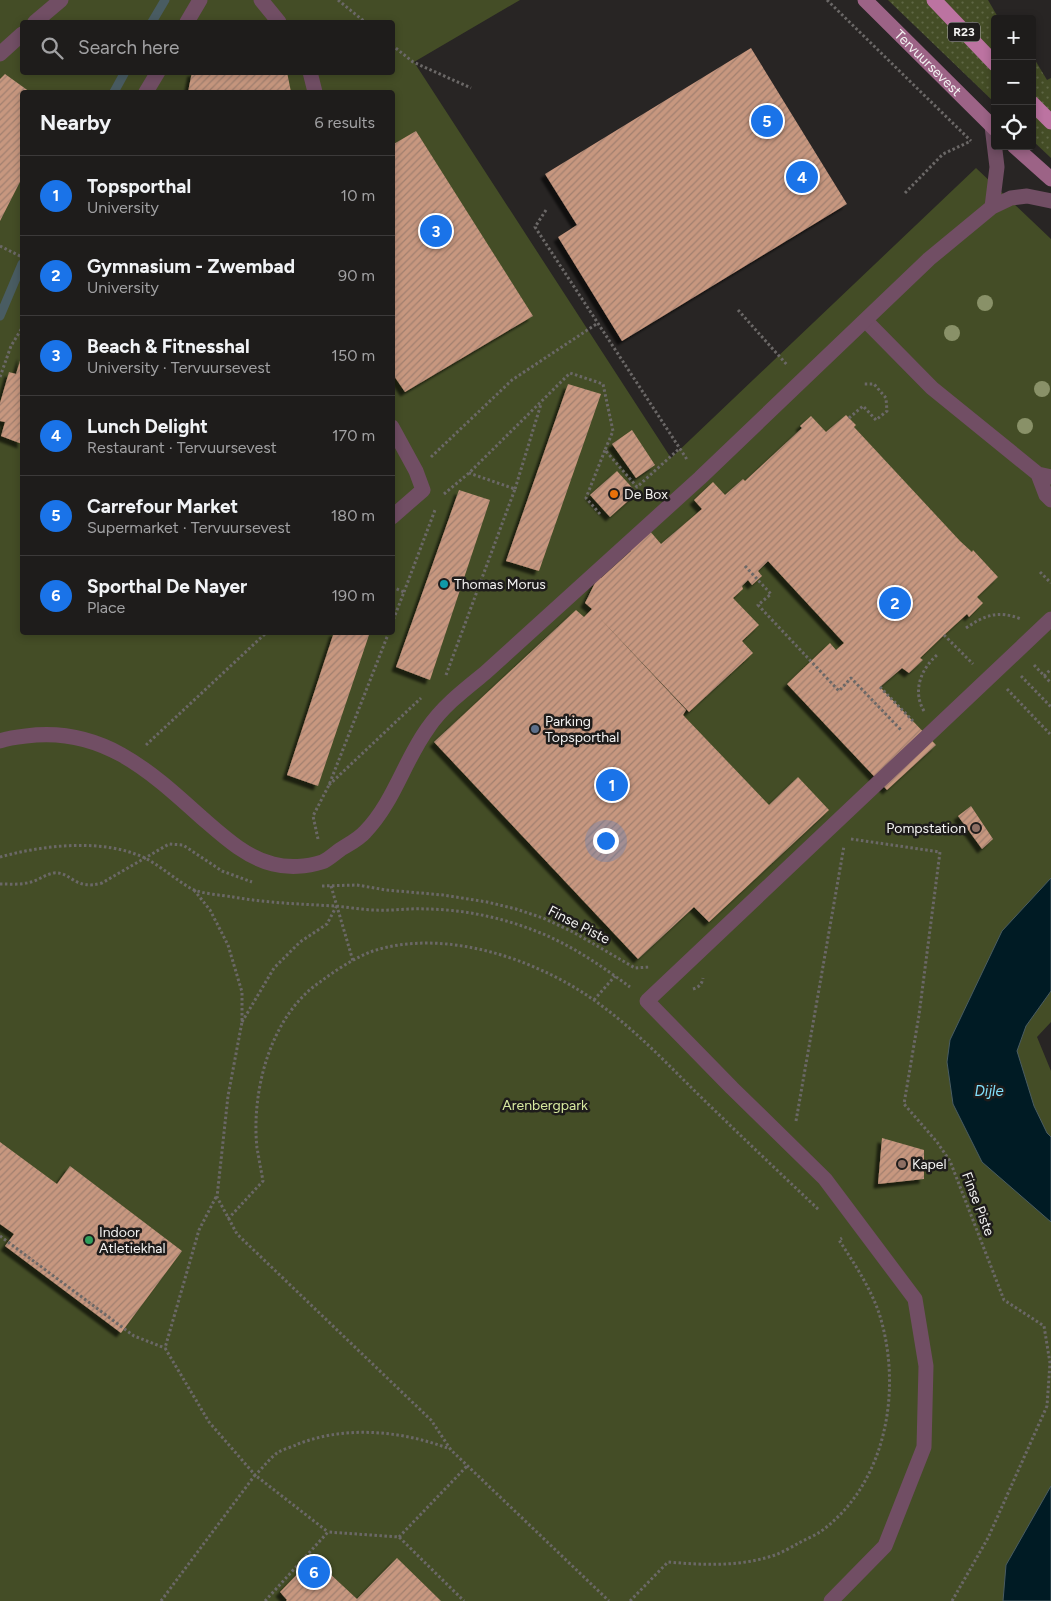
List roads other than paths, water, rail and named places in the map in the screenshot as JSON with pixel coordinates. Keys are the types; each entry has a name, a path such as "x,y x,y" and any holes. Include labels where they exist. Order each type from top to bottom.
{"main road":[{"name":"Tervuursevest","path":"865,0 991,125"},
{"name":"R23","path":"934,0 991,60"},
{"path":"1034,105 1051,122"},
{"path":"1018,150 1051,179"}],"street":[{"path":"37,20 61,0"},
{"path":"188,20 200,0"},
{"path":"261,0 277,20"},
{"path":"0,54 20,36"},
{"path":"147,90 156,75"},
{"path":"311,75 314,90"},
{"name":"Tervuursevest","path":"992,207 997,167 995,150"},
{"path":"0,741 42,734 69,735 102,744 130,759 174,792 228,840 252,856 274,864 300,867 323,862 364,833 379,815 428,728 447,704 485,673 700,478 929,259 992,207 1011,198 1027,196 1051,201"},
{"path":"866,321 932,388 1044,475 1046,495 1051,500"},
{"path":"395,432 416,471 422,490 395,514"},
{"path":"831,1601 885,1546 924,1447 926,1366 915,1299 825,1179 647,1001 1051,619"}],"water":[{"name":"Dijle","path":"1051,878 1051,991 1026,1026 1017,1051 1034,1106 1047,1133 1051,1137 1051,1222 982,1162 953,1104 947,1062 950,1040 1002,931"},
{"path":"1051,1486 1051,1601 1003,1601 1006,1565"}],"waterway":[{"path":"153,20 165,0"},
{"path":"115,90 123,75"},
{"path":"0,316 20,269"}],"place":[{"name":"Carrefour Market","path":"767,121"},
{"name":"Lunch Delight","path":"802,177"},
{"name":"Beach & Fitnesshal","path":"436,231"},
{"name":"De Box","path":"614,494"},
{"name":"Thomas Morus","path":"444,584"},
{"name":"Gymnasium - Zwembad","path":"895,603"},
{"name":"Parking Topsporthal","path":"535,729"},
{"name":"Topsporthal","path":"612,785"},
{"name":"Pompstation","path":"976,828"},
{"name":"Kapel","path":"902,1164"},
{"name":"Indoor Atletiekhal","path":"89,1240"},
{"name":"Sporthal De Nayer","path":"314,1572"}],"park label":[{"name":"Arenbergpark","path":"545,1105"}]}
